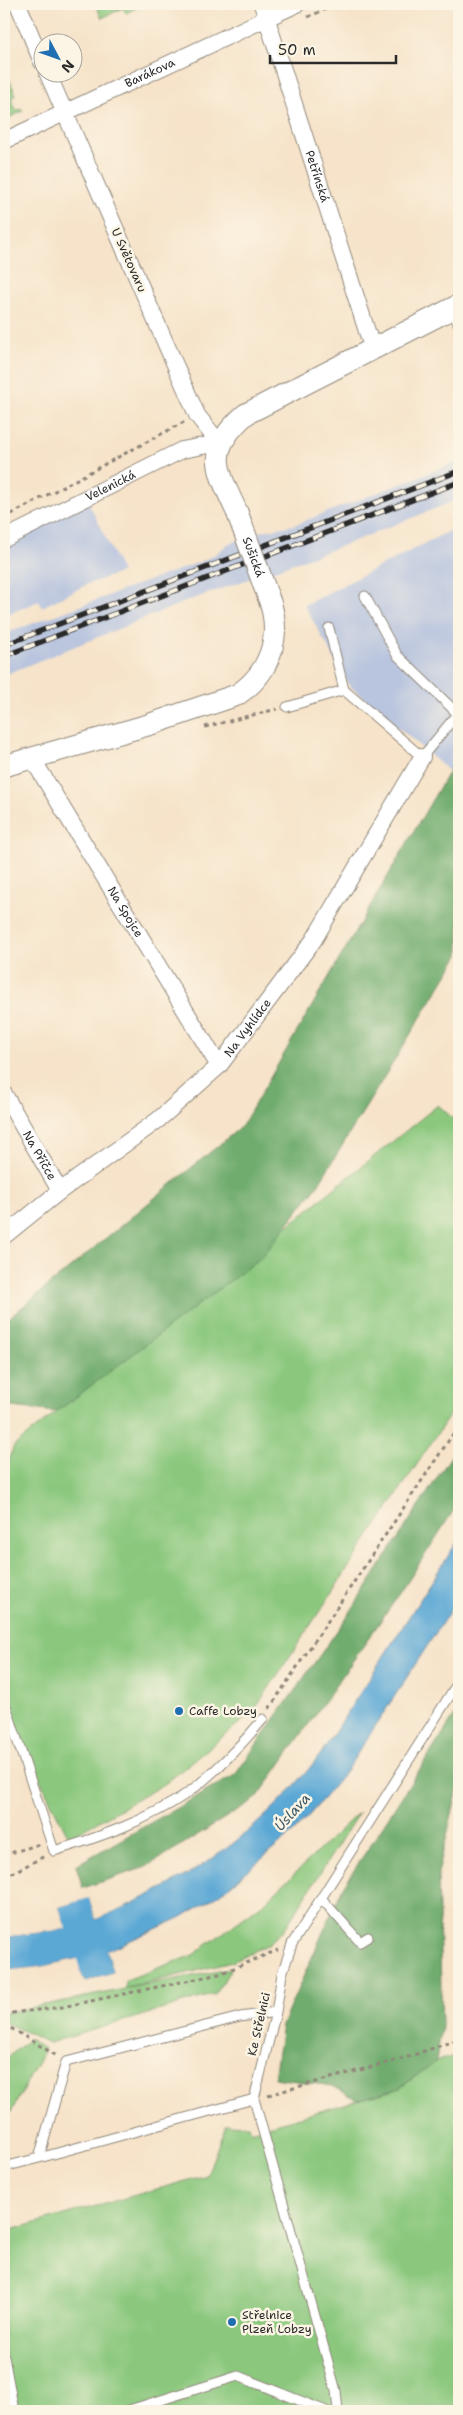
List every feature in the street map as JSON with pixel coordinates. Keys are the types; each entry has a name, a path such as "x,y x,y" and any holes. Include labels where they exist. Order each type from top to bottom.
{"street":[{"path":"18,4 32,38"},
{"name":"Barákova","path":"4,141 65,113 264,11 297,4"},
{"name":"Petřínská","path":"264,11 373,350"},
{"name":"U Světovaru","path":"51,82 197,415 220,444"},
{"path":"220,444 226,433 246,414 373,350 457,313"},
{"name":"Sušická","path":"4,766 148,725 237,695 259,674 272,649 276,626 270,602 218,464 220,444"},
{"name":"Velenická","path":"4,540 182,450 220,444"},
{"name":"Na Vyhlídce","path":"4,1236 60,1191 158,1120 219,1066 313,941 422,757"},
{"name":"Na Spojce","path":"32,758 219,1066"},
{"name":"Na Příčce","path":"4,1094 60,1191"}],"lane":[{"path":"329,628 344,690 422,757 459,713 397,655 365,596"},
{"path":"287,707 344,690"},
{"name":"Ke Střelnici","path":"254,2099 276,2012 282,1974 292,1944 459,1681"},
{"path":"4,1700 54,1851 99,1837 139,1821 188,1793 245,1741 262,1719"},
{"path":"321,1898 360,1942 368,1937"},
{"path":"39,2158 66,2062 240,2017 276,2012"},
{"path":"4,2167 254,2099 336,2391 338,2411"},
{"path":"4,2357 14,2411"},
{"path":"126,2411 238,2376 326,2411"}],"path":[{"path":"4,518 197,415"},
{"path":"262,1719 459,1425"},
{"path":"4,1855 51,1841"},
{"path":"4,1878 54,1851"},
{"path":"4,2014 62,2007 219,1974 292,1944"},
{"path":"4,2024 66,2062"},
{"path":"254,2099 298,2085 405,2058 459,2039"}],"shaded area":[{"path":"459,461 459,499 339,547 190,600 4,675 4,634 200,562 216,554 228,544 263,531 294,525"},
{"path":"86,497 122,572 88,584 42,607 39,601 4,616 4,539"},
{"path":"459,526 459,754 449,771 350,686 304,605"}],"green space":[{"path":"95,4 145,4 126,13 123,8 102,18"},
{"path":"6,72 16,95 11,98 16,110 22,109 23,111 4,120 4,73"},
{"path":"459,754 459,955 318,1185 262,1257 56,1412 4,1406 4,1322 242,1126"},
{"path":"438,1105 459,1124 459,1401 253,1712 166,1783 69,1838 4,1708 4,1470 14,1446"},
{"path":"459,1444 459,1502 403,1589 257,1798 146,1867 83,1888 76,1865 235,1775 349,1614"},
{"path":"459,1709 459,1785 438,1873 442,2026 436,2061 400,2088 357,2100 333,2086 274,2078 282,2025 343,1887"},
{"path":"359,1812 284,1930 267,1945 232,1962 127,1988 231,1969 215,1994 49,2043 4,2022 4,2013 125,1989 126,1980 193,1955 265,1902"},
{"path":"29,2039 45,2049 9,2116 4,2105 4,2061"},
{"name":"Střelnice Plzeň Lobzy","path":"459,2055 459,2411 4,2411 4,2232 207,2175 226,2124 249,2125 251,2131 400,2088 436,2061"}],"water":[{"name":"Úslava","path":"459,1539 459,1597 348,1768 295,1831 220,1894 182,1917 107,1951 114,1972 84,1982 76,1959 40,1967 4,1971 4,1937 65,1929 59,1907 89,1897 96,1919 131,1904 192,1872 246,1833 272,1810 320,1755"}],"pier":[{"path":"89,1895 92,1897 98,1916 126,1904 127,1906 96,1919 89,1898 59,1907 66,1929 4,1937 4,1935 63,1927 57,1905"},
{"path":"141,1938 141,1940 110,1953 116,1974 84,1984 81,1983 75,1962 41,1970 4,1973 4,1971 40,1967 77,1959 84,1982 114,1972 107,1951"}],"railway":[{"path":"4,645 459,471"},
{"path":"4,656 459,482"}],"place":[{"name":"Caffe Lobzy","path":"179,1711"},
{"name":"Střelnice Plzeň Lobzy","path":"232,2322"}]}
